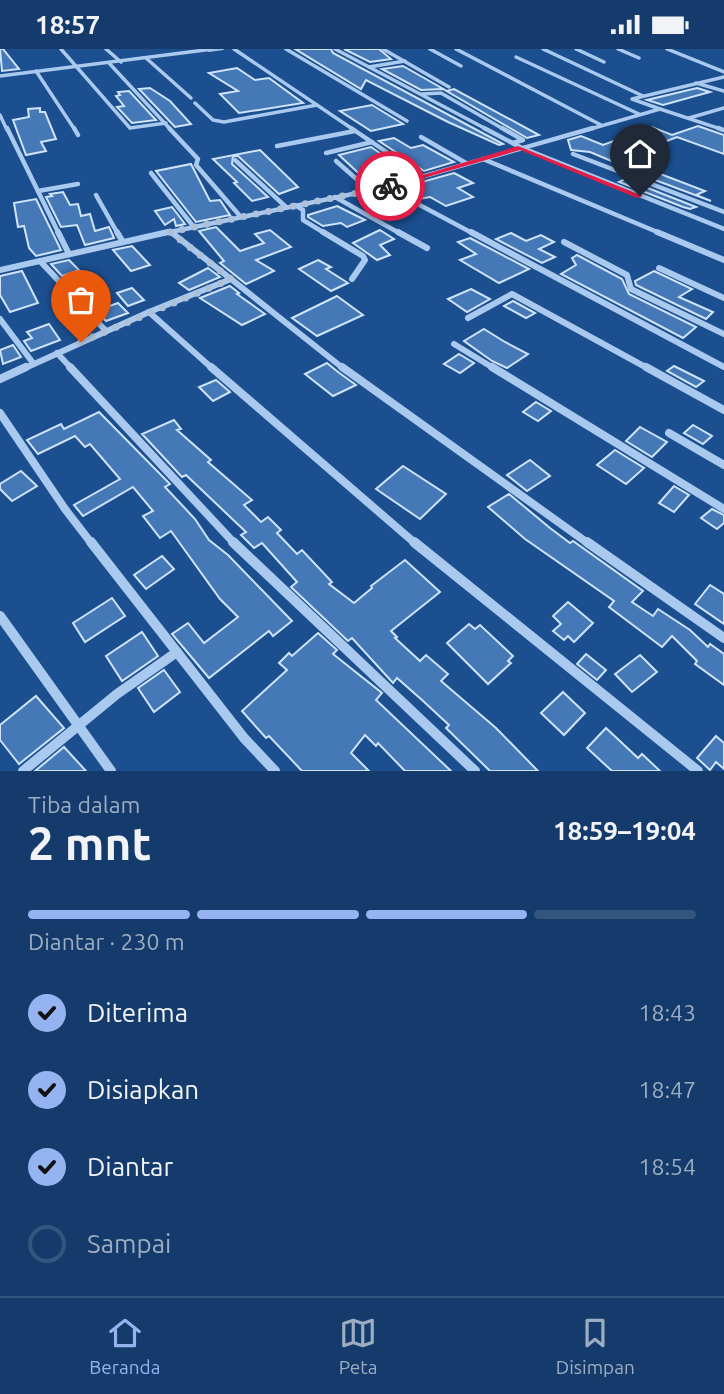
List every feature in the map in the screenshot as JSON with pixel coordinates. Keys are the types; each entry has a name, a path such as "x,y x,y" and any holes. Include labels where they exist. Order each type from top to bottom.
{"street":[{"path":"61,49 130,128 166,123"},
{"path":"106,49 121,62"},
{"path":"157,49 167,55"},
{"path":"0,76 211,49"},
{"path":"235,49 422,176"},
{"path":"286,49 407,121"},
{"path":"335,49 520,147 724,229"},
{"path":"383,49 449,87"},
{"path":"430,49 461,66"},
{"path":"456,49 602,125"},
{"path":"543,49 643,96"},
{"path":"576,49 604,62"},
{"path":"618,49 639,58"},
{"path":"667,49 724,74"},
{"path":"516,57 639,115"},
{"path":"146,58 191,98"},
{"path":"369,67 405,61"},
{"path":"109,64 198,159 196,165 240,216"},
{"path":"36,72 78,135"},
{"path":"724,74 631,100 724,130"},
{"path":"695,83 724,91"},
{"path":"420,94 436,92 445,96 523,140 512,143"},
{"path":"429,99 445,96"},
{"path":"195,103 213,120 224,122 317,105"},
{"path":"689,118 724,108"},
{"path":"0,270 193,226 386,187 660,109"},
{"path":"0,115 69,254"},
{"path":"277,146 355,131"},
{"path":"421,137 466,163"},
{"path":"326,153 372,142"},
{"path":"573,154 724,212"},
{"path":"483,158 724,260"},
{"path":"235,160 286,207"},
{"path":"336,161 369,190"},
{"path":"151,173 193,226"},
{"path":"38,191 78,184"},
{"path":"386,187 724,367"},
{"path":"96,195 123,242"},
{"path":"334,196 427,249"},
{"path":"295,205 303,210 303,220 363,257 365,260 352,279"},
{"path":"170,232 269,312 382,396 724,638"},
{"path":"564,242 626,275 631,289 724,334"},
{"path":"40,261 106,331"},
{"path":"659,268 724,298"},
{"path":"0,379 149,312 231,279"},
{"path":"468,318 512,294 724,410"},
{"path":"149,312 372,509 698,771"},
{"path":"0,319 33,363"},
{"path":"454,344 724,509"},
{"path":"57,353 247,557 475,771"},
{"path":"0,413 65,509 244,737 275,771"},
{"path":"669,433 724,465"},
{"path":"0,616 111,771"},
{"path":"23,771 117,694 177,652"}],"building":[{"path":"0,49 3,49 19,69 2,71"},
{"path":"295,49 331,49 333,53 503,144 499,145 448,122 366,80 361,89"},
{"path":"344,49 379,49 391,59 370,62"},
{"path":"403,66 447,91 454,89 539,135 527,138 443,89 421,90 382,69"},
{"path":"237,68 255,80 269,78 303,103 239,113 220,94 238,91 209,73"},
{"path":"150,88 170,101 191,124 175,127 139,89"},
{"path":"697,88 710,92 663,105 647,100"},
{"path":"129,91 156,120 132,123 117,107 124,106 116,96 120,95 118,92"},
{"path":"372,105 403,124 371,131 340,111"},
{"path":"40,108 40,112 45,112 56,139 41,142 46,151 26,155 13,120 29,117 28,109"},
{"path":"698,126 724,135 724,154 677,137 627,156 651,162 638,172 590,152 571,150 568,140 581,136 603,145 652,127 672,135"},
{"path":"394,138 411,148 423,145 454,162 424,171 379,141"},
{"path":"371,147 412,175 386,182 368,182 339,155"},
{"path":"260,150 298,187 279,194 238,156 233,156 232,164 268,197 252,201 213,159"},
{"path":"191,164 210,201 220,200 230,215 196,222 156,171"},
{"path":"650,170 705,191 696,195 711,201 639,174"},
{"path":"454,173 473,183 458,188 473,197 446,206 430,197 419,199 400,188"},
{"path":"625,179 696,207 683,207 619,182"},
{"path":"63,192 70,205 78,204 81,216 90,214 95,231 109,227 114,238 85,245 77,225 61,227 46,197"},
{"path":"36,199 61,250 36,256 29,248 24,226 18,227 14,203"},
{"path":"337,206 365,220 347,227 341,223 323,226 308,217"},
{"path":"172,207 185,224 176,226 174,219 165,225 155,211"},
{"path":"216,227 240,251 264,243 255,234 270,230 291,247 256,260 274,271 246,284 220,263 224,261 199,231"},
{"path":"380,230 394,239 380,245 390,255 377,260 353,243"},
{"path":"511,233 526,241 541,235 554,242 539,249 555,257 542,263 496,239"},
{"path":"470,238 529,269 499,283 460,260 476,254 458,242"},
{"path":"132,246 150,265 131,271 113,250"},
{"path":"577,255 622,279 629,294 696,327 683,338 561,274 576,265 572,258"},
{"path":"69,260 79,270 62,276 51,264"},
{"path":"318,260 331,267 326,269 348,283 331,291 299,269"},
{"path":"208,268 220,277 189,290 179,283"},
{"path":"22,271 38,303 10,312 0,295 0,276"},
{"path":"654,271 692,289 679,297 713,312 706,319 636,285 635,281"},
{"path":"230,286 265,314 242,325 200,298"},
{"path":"132,288 144,300 128,306 117,293"},
{"path":"471,289 490,299 467,312 448,299"},
{"path":"337,296 363,315 317,336 292,318"},
{"path":"513,301 535,313 526,318 504,306"},
{"path":"118,303 128,313 106,321 96,311"},
{"path":"49,324 60,340 31,351 24,341 32,338 27,332"},
{"path":"484,329 528,354 507,368 492,361 464,341"},
{"path":"13,345 21,357 3,364 0,350"},
{"path":"459,354 474,363 460,373 444,364"},
{"path":"327,363 356,385 333,396 305,374"},
{"path":"674,366 704,381 696,387 667,371"},
{"path":"216,380 230,392 213,401 199,387"},
{"path":"536,402 551,411 538,421 523,412"},
{"path":"99,412 170,484 165,487 195,519 209,540 228,555 292,621 273,636 269,631 209,678 172,634 188,623 204,643 238,617 220,599 171,531 160,538 143,516 153,511 133,487 83,516 74,505 120,479 90,444 85,447 75,436 38,454 27,440 61,424 64,429"},
{"path":"174,420 181,429 177,430 211,460 208,462 252,500 244,505 261,522 268,517 281,530 277,533 297,554 302,550 332,582 329,584 354,603 405,560 440,592 391,631 420,661 426,655 448,674 441,681 496,728 538,771 490,771 446,728 449,725 422,700 397,678 393,683 352,638 348,641 291,587 297,582 262,543 254,548 241,535 246,532 186,475 182,477 142,434"},
{"path":"693,425 712,436 703,444 684,433"},
{"path":"640,427 667,442 652,457 626,441"},
{"path":"615,450 644,468 626,484 597,465"},
{"path":"530,460 550,476 527,491 507,475"},
{"path":"403,466 446,494 420,519 376,489"},
{"path":"21,471 37,486 12,501 0,489 0,484"},
{"path":"674,486 689,495 674,512 659,503"},
{"path":"509,494 570,543 573,541 643,591 632,602 653,616 658,609 690,630 708,647 710,644 724,654 724,685 695,664 697,661 672,636 662,647 609,607 614,601 525,539 488,507"},
{"path":"712,509 724,515 724,523 717,529 701,518"},
{"path":"162,556 174,569 146,589 134,575"},
{"path":"710,585 724,594 724,624 695,604"},
{"path":"112,598 125,616 85,642 73,623"},
{"path":"568,602 593,623 574,642 568,636 564,640 553,631 561,624 553,616"},
{"path":"469,624 475,629 480,625 513,656 508,661 511,663 488,684 447,643"},
{"path":"142,632 158,656 122,681 106,656"},
{"path":"318,633 337,650 333,654 382,693 376,700 451,771 405,771 378,743 376,746 365,735 351,753 369,771 302,771 269,736 266,738 242,711 287,670 279,663 289,653 292,656"},
{"path":"586,654 606,670 597,680 577,664"},
{"path":"640,655 657,672 632,692 615,674"},
{"path":"164,670 180,692 154,712 138,688"},
{"path":"563,692 585,713 564,735 541,713"},
{"path":"36,696 64,728 19,764 0,740 0,725"},
{"path":"606,728 638,758 642,754 660,771 612,771 587,748"},
{"path":"716,736 724,743 724,769 716,762 710,770 697,758"},
{"path":"64,747 86,771 35,771"}],"waterway":[{"path":"209,51 223,49"}],"way so far":[{"path":"81,342 231,279 170,232 390,186"}],"route":[{"path":"390,186 520,147 640,196"}]}
